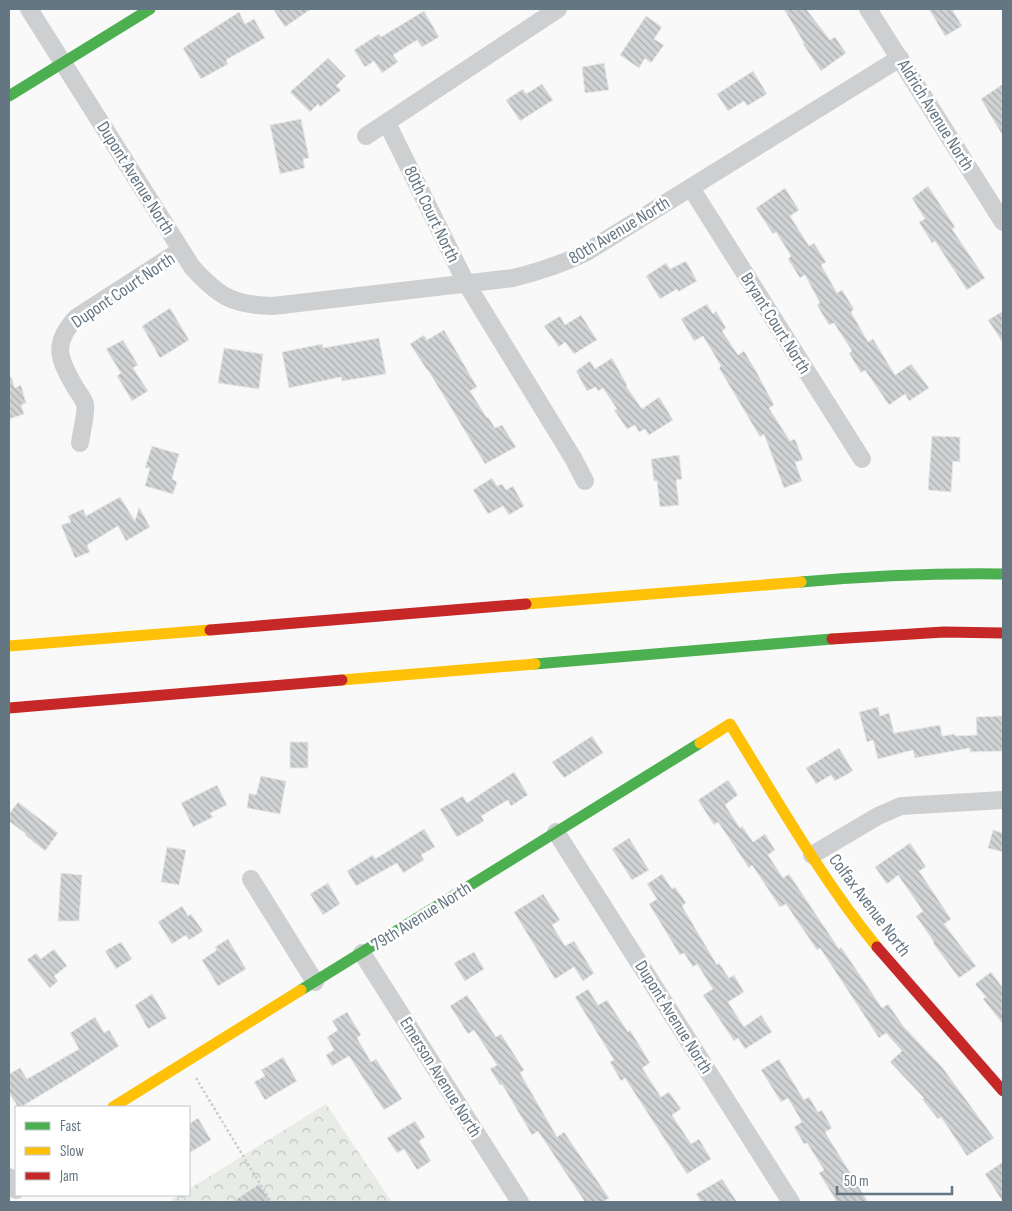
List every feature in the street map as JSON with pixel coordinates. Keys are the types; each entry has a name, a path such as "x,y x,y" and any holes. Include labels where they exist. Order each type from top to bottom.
{"main road":[{"path":"9,96 150,9"},
{"path":"9,646 874,576 960,573 1003,574"},
{"path":"9,708 869,636 944,632 1003,633"},
{"name":"79th Avenue North","path":"115,1106 730,724"},
{"name":"Colfax Avenue North","path":"730,724 812,855 853,916 896,970 1003,1091"}],"street":[{"name":"Dupont Avenue North","path":"29,9 192,267 208,285 228,298 250,305 273,306"},
{"path":"366,136 558,9"},
{"name":"Aldrich Avenue North","path":"868,9 1003,222"},
{"name":"80th Avenue North","path":"273,306 513,278 563,264 585,253 900,58"},
{"name":"80th Court North","path":"386,123 466,283 573,458 585,481"},
{"name":"Bryant Court North","path":"691,188 862,458"},
{"name":"Dupont Court North","path":"80,443 85,405 66,373 60,358 60,342 66,328 77,317 181,250"},
{"path":"812,855 878,816 901,806 926,803 1003,800"},
{"name":"Dupont Avenue North","path":"556,832 791,1202"},
{"path":"251,879 315,982"},
{"name":"Emerson Avenue North","path":"362,953 520,1202"},
{"path":"9,1177 15,1188"}],"path":[{"path":"186,1061 271,1202"}],"green space":[{"path":"326,1104 392,1202 174,1202 172,1199 177,1196 190,1196 190,1188"}],"building":[{"path":"273,9 311,9 285,27"},
{"path":"784,9 806,9 830,40 835,37 846,53 821,71 803,44"},
{"path":"929,9 952,9 962,26 945,36"},
{"path":"424,11 439,37 422,47 417,40 393,55 398,62 382,73 374,61 365,67 354,50 379,34 381,37"},
{"path":"239,12 245,24 254,19 265,38 226,60 228,64 201,79 183,48"},
{"path":"646,16 662,27 654,39 664,45 651,63 645,58 639,68 620,55"},
{"path":"328,58 346,76 336,86 341,90 320,107 318,104 310,112 290,92"},
{"path":"604,63 609,90 585,93 582,67"},
{"path":"753,71 767,94 747,106 744,101 728,111 717,94"},
{"path":"542,84 553,100 520,121 506,100 523,89 526,94"},
{"path":"1003,84 1003,136 981,99"},
{"path":"301,119 309,158 303,159 305,168 280,174 270,125"},
{"path":"928,186 955,227 952,229 985,278 967,290 935,241 932,243 919,222 925,219 912,198"},
{"path":"785,188 799,210 790,216 809,246 814,243 826,262 821,265 837,293 842,290 854,309 851,312 868,342 873,339 895,375 911,364 929,388 909,401 905,394 889,405 865,370 861,373 849,353 852,351 834,323 829,325 817,305 820,303 805,275 800,278 788,259 791,256 776,232 773,234 756,208"},
{"path":"686,261 697,281 678,292 677,289 660,299 646,276 666,263 670,269"},
{"path":"707,304 713,314 716,311 726,328 722,331 738,355 744,351 774,405 769,408 790,441 795,439 803,460 795,462 802,481 784,488 764,434 760,437 719,368 721,366 703,336 694,341 681,319"},
{"path":"170,308 189,340 160,358 142,326"},
{"path":"1003,311 1003,343 988,320"},
{"path":"581,315 597,340 574,354 565,342 559,347 544,326 560,316 565,325"},
{"path":"444,330 477,387 470,391 495,428 502,425 516,447 485,464 410,344 424,335 427,340"},
{"path":"379,338 386,374 342,381 341,377 289,388 282,352 322,344 323,348"},
{"path":"123,340 138,365 133,368 148,391 132,401 117,376 121,373 106,349"},
{"path":"224,348 263,354 259,389 218,383"},
{"path":"612,358 626,386 642,409 659,397 673,420 649,435 645,429 639,432 635,425 627,429 614,410 617,409 603,388 598,391 596,387 587,391 576,371 590,361 595,369"},
{"path":"9,377 11,377 15,388 21,385 26,403 21,405 24,414 9,419"},
{"path":"932,436 960,437 960,462 953,461 951,492 928,490"},
{"path":"152,446 179,454 172,479 177,482 173,494 145,486 150,468 145,468"},
{"path":"679,455 682,479 676,480 679,505 660,507 657,481 654,481 651,459"},
{"path":"492,478 497,486 502,484 506,490 513,486 524,506 509,515 503,506 488,514 473,490"},
{"path":"120,497 135,521 139,507 150,527 126,541 118,526 87,545 90,552 75,558 61,525 71,522 68,516 83,509 86,516"},
{"path":"878,707 880,716 889,713 894,733 940,725 942,736 955,734 955,736 977,735 976,717 1002,716 1003,751 970,752 970,748 915,758 913,750 878,759 873,740 867,742 859,712"},
{"path":"592,736 603,753 564,778 552,762"},
{"path":"290,742 308,742 308,768 290,768"},
{"path":"839,748 853,771 835,781 831,775 816,784 806,768"},
{"path":"514,772 528,795 511,806 508,800 481,816 484,821 457,837 440,809 463,796 467,803"},
{"path":"261,776 286,781 280,814 247,808 249,793 256,795"},
{"path":"728,780 738,795 725,805 740,828 742,826 753,842 765,834 775,850 768,855 783,878 789,874 839,949 841,947 882,1008 888,1004 904,1027 942,1067 994,1138 967,1156 941,1117 938,1119 922,1099 924,1098 890,1062 902,1051 886,1033 879,1038 820,948 817,950 786,904 780,907 752,865 749,868 718,822 714,825 698,800"},
{"path":"217,785 227,805 210,813 213,817 193,827 181,803"},
{"path":"18,802 58,833 45,851 9,821 9,814"},
{"path":"424,829 435,847 421,855 424,860 403,873 397,863 356,886 347,871 373,855 375,859"},
{"path":"993,830 1003,833 1003,852 988,848"},
{"path":"629,838 649,870 632,880 612,849"},
{"path":"910,843 926,867 919,871 951,919 944,924 976,966 959,978 916,916 923,911 898,875 887,884 875,867"},
{"path":"167,847 186,850 179,885 161,882"},
{"path":"61,873 82,875 79,921 58,921"},
{"path":"662,874 672,889 675,887 686,903 682,906 717,965 719,963 729,978 734,975 744,992 728,1002 744,1027 761,1015 772,1032 745,1049 738,1038 734,1041 703,995 713,989 697,964 693,967 684,953 680,955 649,904 657,899 647,884"},
{"path":"328,883 340,904 323,915 310,894"},
{"path":"543,894 560,920 552,925 565,946 574,941 594,973 583,981 574,967 555,979 514,912"},
{"path":"182,906 188,916 191,914 203,931 189,940 186,935 172,944 158,922"},
{"path":"228,939 246,969 218,986 202,960 217,950 215,947"},
{"path":"121,942 132,959 116,969 105,951"},
{"path":"54,949 67,966 54,976 58,981 50,988 27,960 36,953 41,959"},
{"path":"474,952 484,969 465,981 454,963"},
{"path":"991,972 1003,988 1003,1024 983,999 986,997 975,984"},
{"path":"588,989 598,1005 607,1000 628,1032 630,1030 650,1063 642,1068 661,1097 669,1092 681,1109 672,1115 691,1144 699,1139 711,1159 687,1174 625,1078 621,1081 610,1062 614,1060 575,997"},
{"path":"152,994 167,1018 148,1029 135,1005"},
{"path":"467,995 496,1037 501,1034 524,1070 520,1073 557,1137 564,1132 609,1198 603,1202 585,1202 538,1131 532,1135 502,1084 500,1085 490,1069 497,1065 474,1030 468,1034 450,1006"},
{"path":"347,1012 361,1035 357,1038 371,1062 376,1059 402,1099 384,1110 349,1056 332,1066 326,1055 334,1050 327,1037 338,1030 332,1021"},
{"path":"95,1017 104,1033 109,1030 119,1046 23,1106 17,1106 9,1093 9,1074 20,1068 27,1079 79,1049 70,1033"},
{"path":"283,1057 297,1081 265,1100 254,1082 265,1076 261,1070"},
{"path":"779,1059 804,1100 809,1097 818,1112 822,1110 832,1128 825,1132 868,1202 837,1202 819,1173 824,1170 807,1143 804,1144 794,1127 802,1122 788,1098 781,1102 761,1070"},
{"path":"198,1118 211,1140 190,1152 190,1123"},
{"path":"415,1121 425,1137 419,1141 431,1161 417,1170 404,1149 397,1153 387,1138"},
{"path":"1003,1162 1003,1202 985,1174"},
{"path":"722,1179 737,1202 701,1202 696,1194"},
{"path":"259,1184 271,1202 232,1202"}],"traffic: fast":[{"path":"9,96 150,9"},
{"path":"801,582 902,575 1003,574"},
{"path":"535,664 832,639"},
{"path":"301,990 700,743"}],"traffic: slow":[{"path":"526,604 801,582"},
{"path":"9,646 210,630"},
{"path":"342,680 535,664"},
{"path":"700,743 730,724 818,866 877,947"},
{"path":"115,1106 301,990"}],"traffic: jam":[{"path":"210,630 526,604"},
{"path":"832,639 944,632 1003,633"},
{"path":"9,708 342,680"},
{"path":"877,947 1003,1091"}]}
